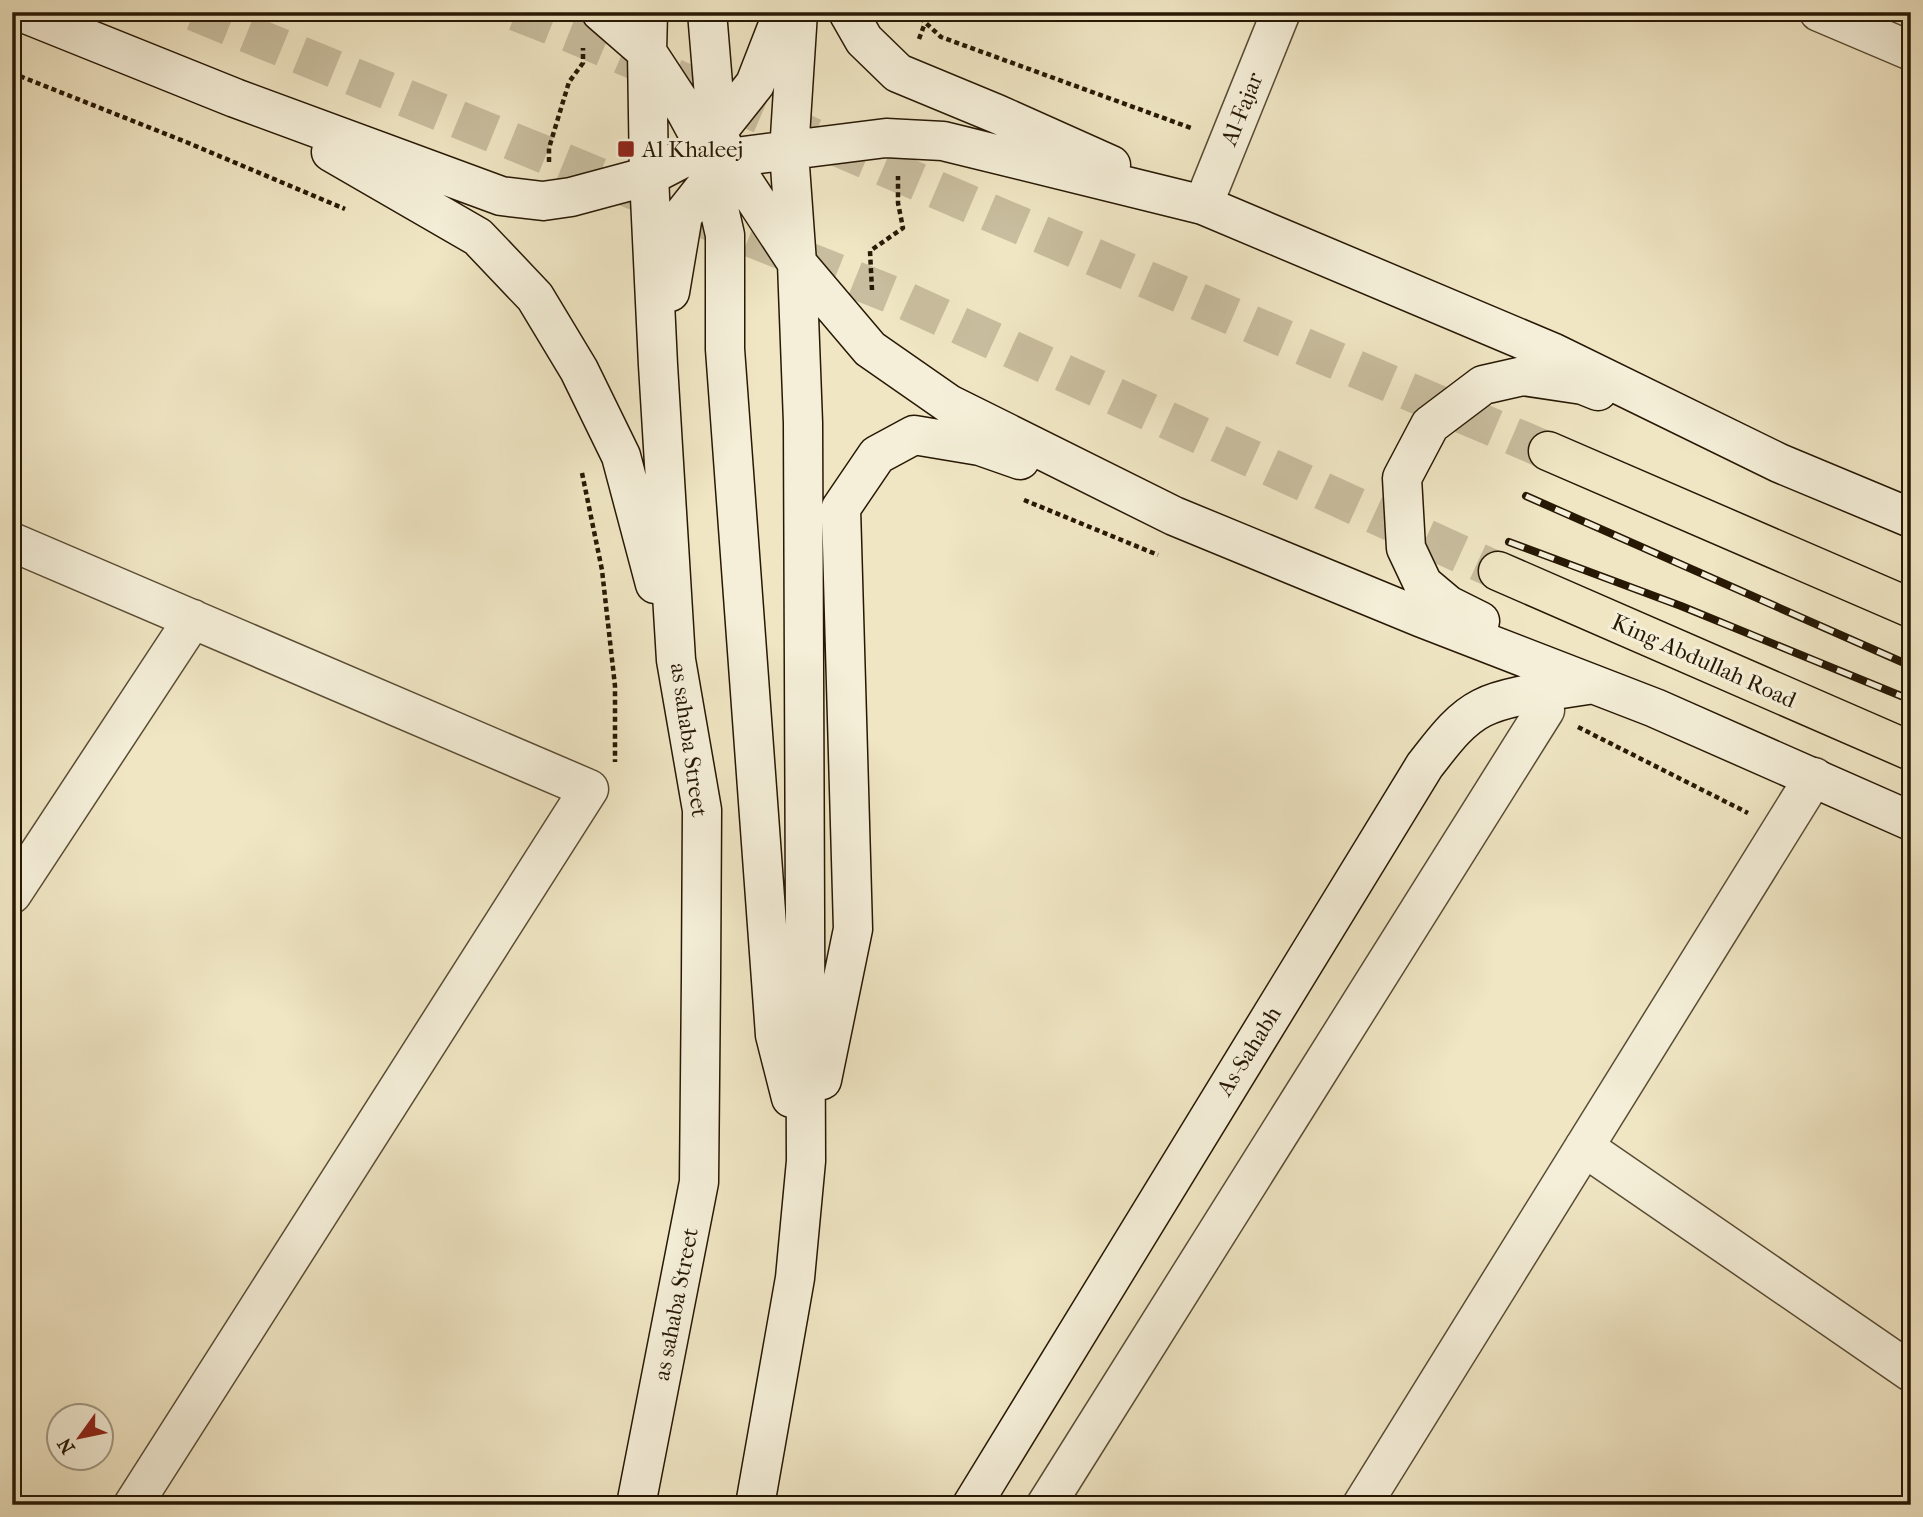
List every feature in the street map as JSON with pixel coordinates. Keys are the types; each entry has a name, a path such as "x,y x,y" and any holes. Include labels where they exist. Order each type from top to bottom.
{"highway":[{"path":"1548,451 1911,608"},
{"name":"King Abdullah Road","path":"1498,571 1911,751"}],"street":[{"path":"21,12 235,98 501,196 548,201 649,176 715,154 789,152 886,138 943,141 1203,205"},
{"path":"601,12 647,52 715,154 797,263 870,349 949,404 1174,516"},
{"name":"as sahaba Street","path":"636,1505 699,1182 702,810 676,660 649,176 648,12"},
{"path":"707,12 715,154 724,235 724,349 775,1035 806,1161"},
{"path":"658,365 683,215 755,84 783,12"},
{"path":"755,1505 795,1278 806,1161 803,424 797,263 789,152 798,12"},
{"path":"848,12 864,40 898,73 1554,353 1779,463"},
{"name":"Al-Fajar","path":"1203,205 1281,12"},
{"path":"1819,12 1911,51"},
{"path":"235,98 478,237 535,297 579,370 621,456 676,660"},
{"path":"1655,708 1448,605 1423,584 1406,548 1402,478 1430,425 1483,385 1523,376 1583,385 1911,518"},
{"path":"806,1161 853,929 841,508 877,455 914,435 980,446 1174,516 1422,618 1655,708 1911,821"},
{"path":"12,542 589,789 133,1505"},
{"path":"12,894 193,619"},
{"name":"As-Sahabh","path":"972,1505 1424,765 1456,728 1482,708 1513,698 1593,684"},
{"path":"1046,1505 1545,710"},
{"path":"1362,1505 1814,777"},
{"path":"1584,1147 1911,1372"}],"path":[{"path":"914,12 941,37 1228,142"},
{"path":"549,148 569,82 583,63"},
{"path":"12,73 348,210"},
{"path":"870,251 903,228 898,202"},
{"path":"580,463 602,570 615,686 615,762 589,789"},
{"path":"1012,495 1164,558"},
{"path":"1545,710 1781,830"}],"tunnel":[{"path":"194,12 637,192"},
{"path":"516,12 1548,451"},
{"path":"696,216 895,296 1498,571"}],"railway":[{"path":"1526,496 1911,666"},
{"path":"1509,542 1681,606 1911,700"}],"place":[{"name":"Al Khaleej","path":"626,149"}]}
